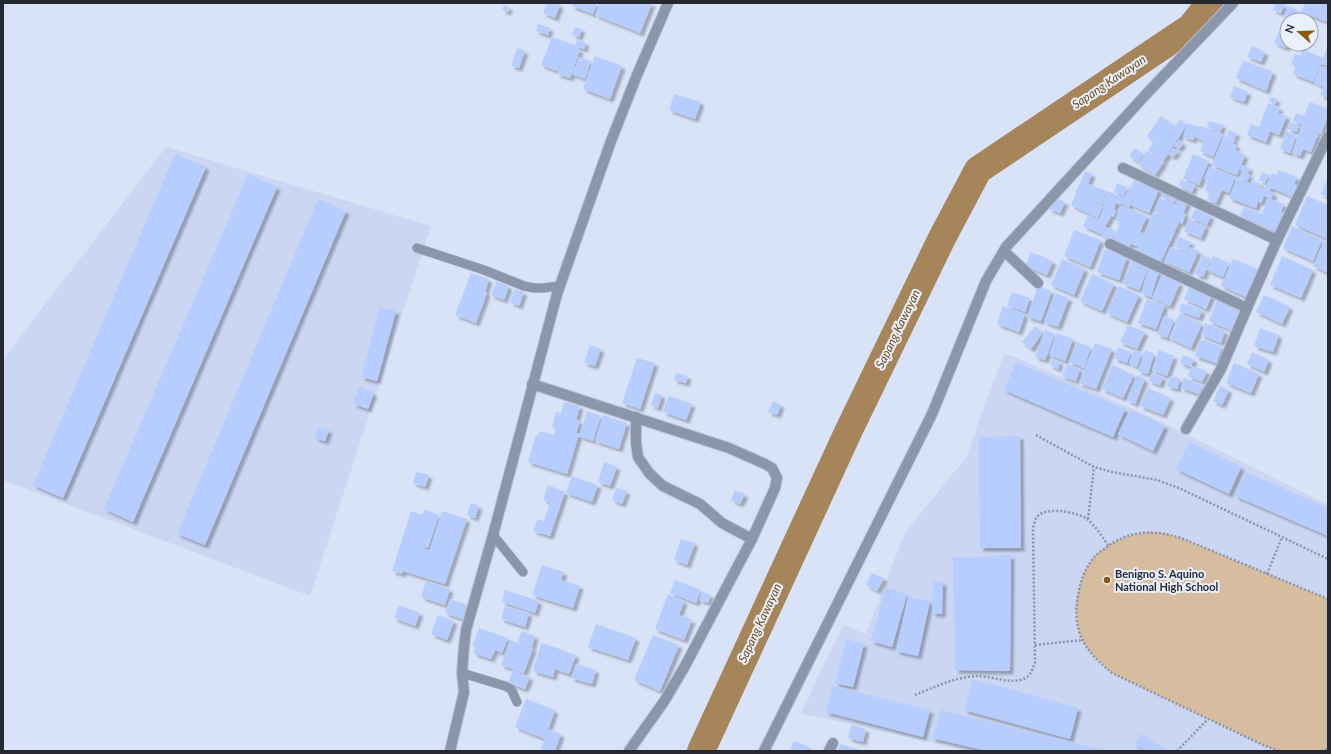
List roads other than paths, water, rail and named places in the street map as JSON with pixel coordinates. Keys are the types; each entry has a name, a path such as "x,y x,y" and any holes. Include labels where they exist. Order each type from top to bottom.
{"street":[{"path":"450,751 464,692 462,673 466,630 494,535 532,384 559,286 636,75 668,3"},
{"path":"764,751 932,414 986,281 1004,251 1151,89 1234,3"},
{"path":"1186,429 1221,369 1277,240 1328,136"},
{"path":"1123,168 1277,240"},
{"path":"1110,244 1247,308"},
{"path":"1004,251 1038,283"},
{"path":"532,384 729,448 772,468 777,478 775,488 752,539 685,666 665,700 628,751"},
{"path":"636,417 636,443 638,457 649,473 663,486 700,504 717,520 752,539"}],"lane":[{"path":"417,248 469,265 524,286 543,288 559,286"},
{"path":"494,535 523,572"},
{"path":"462,673 511,689 517,702"}],"waterway":[{"name":"Sapang Kawayan","path":"701,751 849,430 942,238 978,170 1191,27 1210,3"}],"place":[{"name":"Benigno S. Aquino National High School","path":"1107,580"}]}
